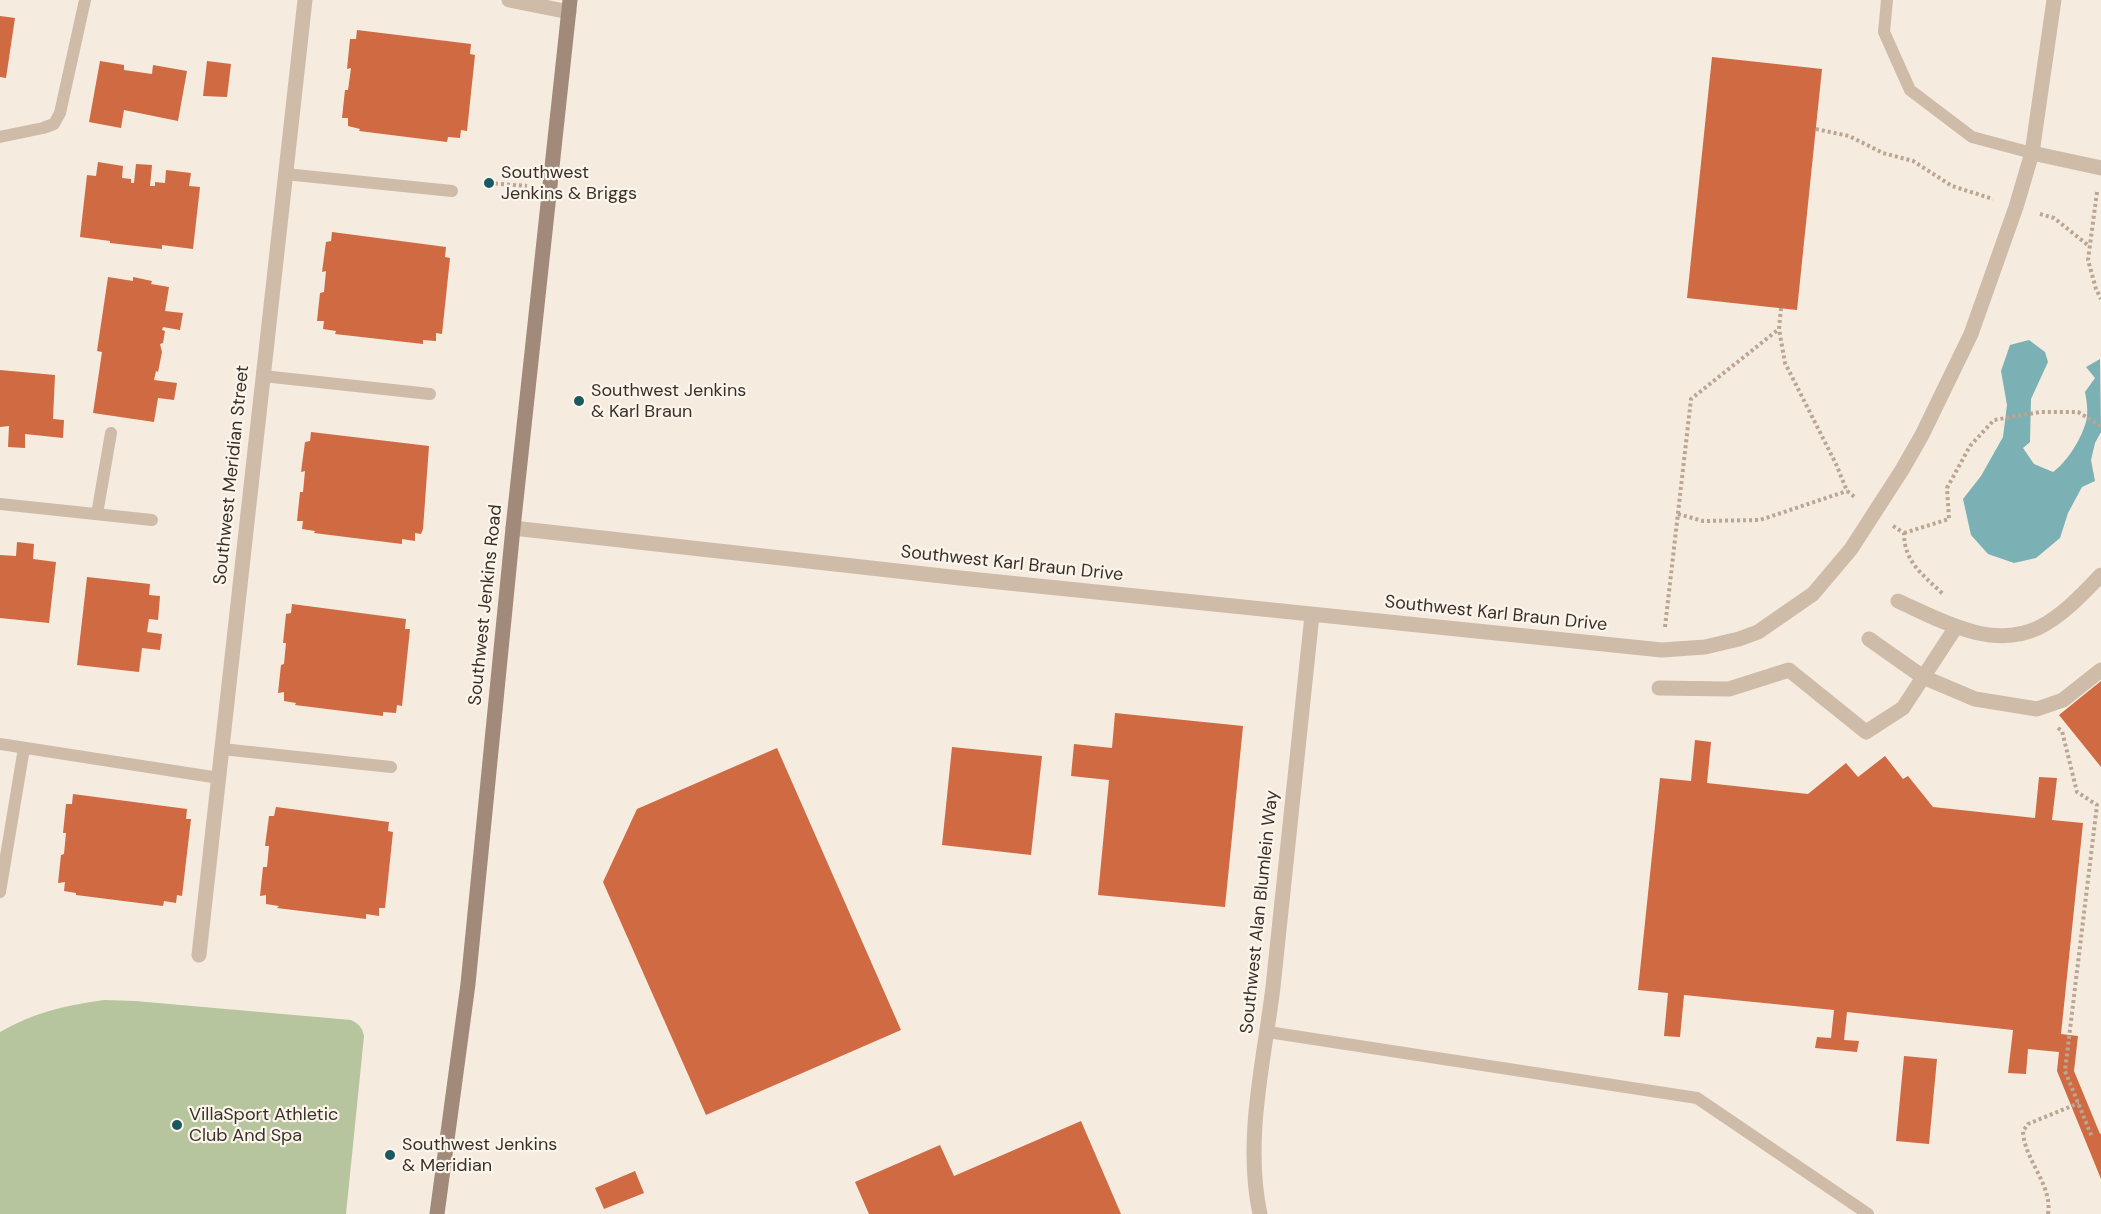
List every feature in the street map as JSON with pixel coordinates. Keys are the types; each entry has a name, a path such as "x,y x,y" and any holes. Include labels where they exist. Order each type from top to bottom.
{"main road":[{"name":"Southwest Jenkins Road","path":"436,1214 468,984 513,528 570,6"}],"street":[{"name":"Southwest Meridian Street","path":"200,955 305,0"},
{"path":"508,0 570,6"},
{"name":"Southwest Karl Braun Drive","path":"513,528 1312,615 1662,650 1705,647 1738,639 1758,632 1813,594 1851,549 1917,444 1957,365 1992,280 2032,153 2054,0"},
{"path":"2032,153 2101,168"},
{"path":"1898,601 1956,627 1995,635 2012,635 2040,628 2101,575"},
{"name":"Southwest Alan Blumlein Way","path":"1260,1214 1256,1197 1254,1157 1259,1094 1268,1032 1312,615"},
{"path":"1659,688 1730,689 1789,670 1866,732 1903,708 1956,627"},
{"path":"1869,639 1923,677 1975,699 2037,709 2063,700 2101,670"}],"lane":[{"path":"0,137 54,124 60,113 85,0"},
{"path":"1887,0 1884,32 1910,90 1972,137 2032,153"},
{"path":"285,174 452,191"},
{"path":"263,376 430,394"},
{"path":"97,514 111,433"},
{"path":"0,504 152,520"},
{"path":"0,744 219,778"},
{"path":"0,892 24,748"},
{"path":"222,749 392,767"},
{"path":"1268,1032 1697,1098 1868,1214"}],"path":[{"path":"1816,129 1849,136 1883,153 1913,161 1952,186 2054,218 2089,246"},
{"path":"489,183 550,188"},
{"path":"2098,186 2088,260 2101,299"},
{"path":"1662,650 1691,399 1779,329 1781,308"},
{"path":"1904,533 1948,519 1947,488 1970,446 1994,420 2040,412 2078,412 2101,426"},
{"path":"1678,514 1703,521 1760,520 1847,491"},
{"path":"2037,709 2061,731 2077,792 2097,805 2065,1071 2092,1137"},
{"path":"2048,1214 2050,1202 2025,1143 2023,1131 2028,1124 2079,1103"}],"green space":[{"name":"VillaSport Athletic Club And Spa","path":"104,1000 351,1020 358,1024 364,1036 346,1214 0,1214 0,1032 12,1025 50,1011"}],"water":[{"path":"2029,340 2045,352 2048,362 2031,399 2030,442 2023,448 2034,464 2053,472 2072,451 2086,421 2085,392 2095,378 2086,367 2100,359 2101,432 2095,443 2091,460 2095,481 2082,487 2068,513 2060,538 2036,558 2014,563 1988,554 1971,535 1963,499 1981,476 2003,437 2007,405 2001,371 2010,345"}],"building":[{"path":"0,16 15,18 6,78 0,77"},
{"path":"357,30 471,44 470,54 475,55 467,131 461,130 460,138 448,137 447,142 359,131 360,129 348,126 348,118 342,118 345,90 348,90 351,68 347,69 350,39 356,39"},
{"path":"1712,57 1822,69 1797,310 1687,298"},
{"path":"100,61 124,65 124,70 152,74 153,65 187,71 178,121 124,110 121,128 89,122"},
{"path":"207,61 231,64 227,97 203,96"},
{"path":"98,162 123,166 122,178 131,179 131,183 134,183 136,164 152,165 150,186 155,186 155,182 165,183 166,170 191,173 189,186 200,187 193,249 162,245 162,249 80,237 87,175 96,176"},
{"path":"332,232 446,247 445,257 450,258 442,334 436,333 436,341 423,340 423,344 335,334 336,331 323,329 324,321 317,321 320,293 324,292 326,271 322,272 326,242 331,241"},
{"path":"108,277 133,281 133,277 152,281 151,284 169,287 165,311 183,313 180,330 163,327 162,330 165,331 163,343 160,344 162,352 154,380 177,383 174,400 158,398 154,422 93,413 102,352 97,351"},
{"path":"0,370 55,375 53,419 64,420 63,438 25,434 25,448 8,447 9,426 0,427"},
{"path":"311,432 429,446 423,529 421,534 415,533 415,541 402,539 402,544 314,533 315,531 302,529 303,521 297,521 305,471 301,472 305,442 310,441"},
{"path":"17,542 34,544 33,559 56,562 49,623 0,618 0,555 16,556"},
{"path":"87,577 150,584 149,595 160,596 158,620 149,619 147,632 162,634 160,650 142,648 139,672 77,665"},
{"path":"292,604 406,619 405,629 410,629 402,706 397,705 396,713 383,712 383,716 295,705 296,703 284,701 284,692 278,693 281,665 284,664 286,643 283,643 286,614 291,613"},
{"path":"2101,681 2101,767 2059,715"},
{"path":"1115,713 1243,726 1225,907 1098,895 1109,780 1071,776 1074,744 1112,748"},
{"path":"1695,740 1711,742 1707,783 1808,794 1846,763 1858,777 1885,756 1903,779 1908,776 1933,807 2035,818 2039,777 2057,778 2052,820 2083,823 2061,1034 2078,1036 2074,1071 2101,1133 2101,1179 2057,1071 2059,1052 2028,1049 2026,1074 2008,1073 2013,1030 1847,1012 1844,1040 1859,1041 1857,1052 1815,1048 1817,1037 1831,1038 1834,1010 1684,995 1680,1037 1664,1036 1668,993 1638,990 1660,778 1691,781"},
{"path":"952,747 1042,756 1031,855 942,845"},
{"path":"777,748 901,1030 706,1115 603,882 637,809"},
{"path":"73,794 187,809 186,819 191,819 182,896 177,895 176,903 164,901 163,906 76,895 76,893 64,891 65,882 58,883 61,855 64,854 66,833 63,833 66,804 72,804"},
{"path":"276,807 389,822 388,831 393,832 385,908 379,908 379,916 366,914 366,919 277,908 279,906 266,904 266,895 260,896 263,867 267,867 269,846 265,846 269,816 274,816"},
{"path":"1904,1056 1937,1059 1929,1144 1896,1141"},
{"path":"1081,1121 1121,1214 869,1214 855,1182 940,1145 954,1176"},
{"path":"635,1171 644,1193 604,1209 595,1188"}],"place":[{"name":"Southwest Jenkins & Briggs","path":"489,183"},
{"name":"Southwest Jenkins & Karl Braun","path":"579,401"},
{"name":"VillaSport Athletic Club And Spa","path":"177,1125"},
{"name":"Southwest Jenkins & Meridian","path":"390,1155"}]}
